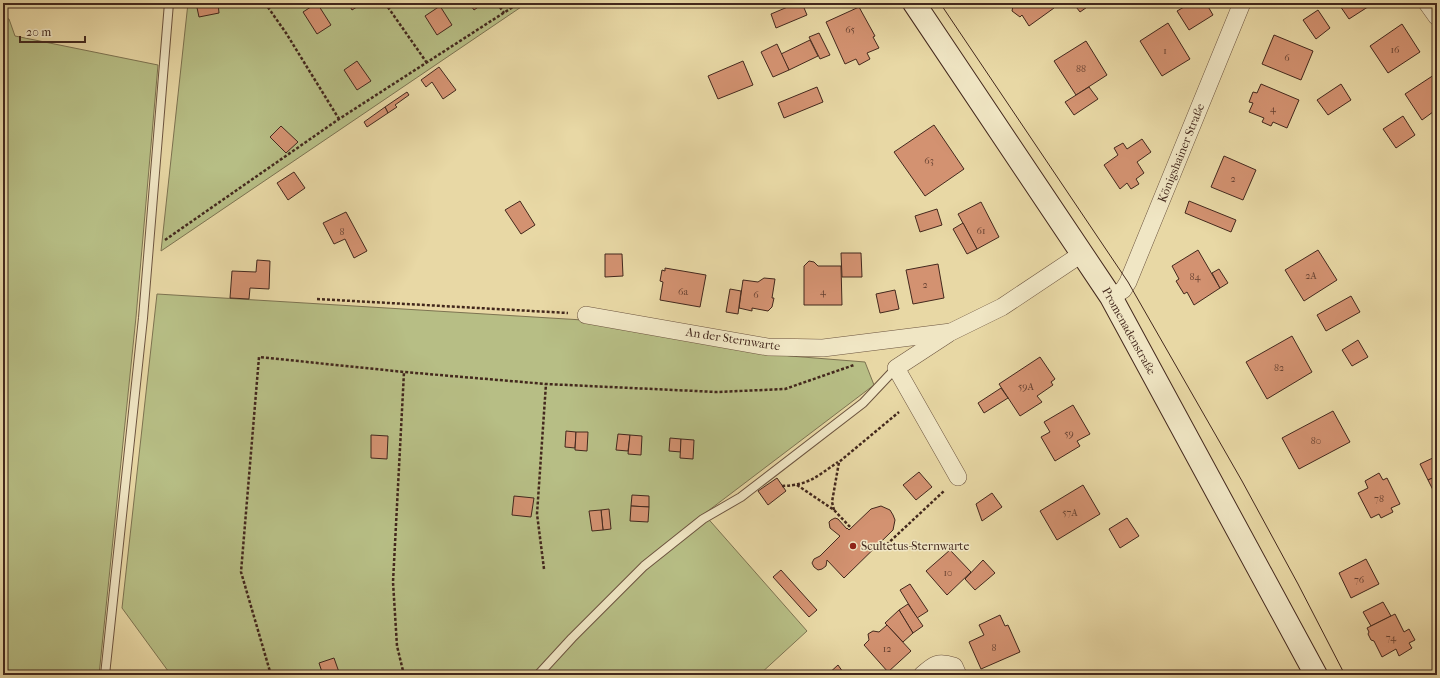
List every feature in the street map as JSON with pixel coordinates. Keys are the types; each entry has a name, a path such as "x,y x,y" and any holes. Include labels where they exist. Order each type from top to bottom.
{"main road":[{"name":"Promenadenstraße","path":"914,3 1083,253 1111,297 1316,675"}],"street":[{"name":"Königshainer Straße","path":"1111,297 1123,290 1128,282 1242,3"},
{"path":"1427,3 1437,17"},
{"name":"An der Sternwarte","path":"896,368 951,332 1002,307 1083,253"},
{"name":"An der Sternwarte","path":"586,314 768,347 823,348 951,332"},
{"path":"896,368 958,477"},
{"path":"922,675 934,665 944,663 954,666 958,675"}],"lane":[{"path":"105,675 149,251 169,3"},
{"path":"538,675 572,638 644,566 703,519 741,497 863,403 896,368"}],"path":[{"path":"265,3 286,33 339,119"},
{"path":"385,3 427,63"},
{"path":"497,3 504,13"},
{"path":"149,251 339,119 519,3"},
{"path":"317,299 586,314"},
{"path":"272,675 241,572 259,357 404,372 546,384 717,392 785,389 861,363"},
{"path":"404,372 393,582 398,646 404,675"},
{"path":"544,569 537,514 546,384"},
{"path":"782,486 797,485 809,482 839,462 914,401"},
{"path":"834,510 832,502 839,462"},
{"path":"883,548 958,477"},
{"path":"797,485 834,510 851,528"}],"green space":[{"path":"188,3 527,3 161,251"},
{"path":"3,18 9,19 15,36 158,65 136,317 99,675 3,675"},
{"path":"157,294 583,320 790,356 865,362 874,385 704,514 807,631 759,675 171,675 122,608"}],"building":[{"path":"196,3 218,3 219,13 199,17"},
{"path":"317,3 331,25 317,34 303,12"},
{"path":"348,3 363,3 352,10"},
{"path":"469,3 484,3 474,10"},
{"path":"797,3 802,3 807,15 776,28 771,14"},
{"path":"1013,3 1050,3 1054,8 1029,26 1022,15 1020,17 1012,11 1013,6 1015,5"},
{"path":"1073,3 1093,3 1080,12"},
{"path":"1191,3 1206,3 1213,15 1189,30 1177,11"},
{"path":"1338,3 1374,3 1349,19"},
{"path":"440,6 452,25 437,35 425,16"},
{"path":"859,7 875,36 873,37 879,48 867,53 870,59 859,65 856,59 845,64 826,22"},
{"path":"1318,10 1330,28 1316,39 1303,20"},
{"path":"1168,23 1190,59 1162,76 1140,41"},
{"path":"1402,24 1420,52 1388,73 1370,46"},
{"path":"819,33 830,55 820,59 809,37"},
{"path":"1274,35 1313,51 1301,80 1262,64"},
{"path":"810,40 818,56 789,70 781,54"},
{"path":"1086,41 1107,75 1076,95 1054,61"},
{"path":"777,44 789,70 773,77 761,52"},
{"path":"357,61 371,81 357,90 344,70"},
{"path":"743,61 753,85 718,99 708,76"},
{"path":"439,67 456,90 443,99 432,82 426,87 421,80"},
{"path":"1437,73 1437,109 1422,120 1405,94"},
{"path":"1261,84 1299,100 1287,128 1273,122 1271,126 1262,122 1264,118 1249,112 1253,103 1249,102 1253,92 1257,93"},
{"path":"1341,84 1351,100 1328,115 1317,100"},
{"path":"817,87 823,102 784,118 778,103"},
{"path":"1089,87 1098,99 1074,115 1065,102"},
{"path":"407,92 409,95 395,105 397,107 388,113 385,107"},
{"path":"385,107 388,113 367,127 364,122"},
{"path":"1403,116 1415,135 1396,148 1383,129"},
{"path":"934,125 964,169 925,196 894,152"},
{"path":"281,126 298,142 286,153 270,137"},
{"path":"1142,139 1151,152 1137,162 1144,173 1136,179 1139,184 1131,189 1127,183 1120,189 1104,165 1118,155 1114,148 1123,143 1127,149"},
{"path":"1224,156 1256,170 1243,200 1211,187"},
{"path":"294,172 305,188 288,200 277,183"},
{"path":"520,201 535,225 521,234 505,210"},
{"path":"1189,201 1236,220 1231,232 1185,213"},
{"path":"981,202 999,237 977,249 958,214"},
{"path":"937,209 942,225 920,232 915,216"},
{"path":"346,212 367,251 354,258 345,239 334,244 323,223"},
{"path":"963,223 977,249 967,254 953,229"},
{"path":"1198,250 1220,288 1194,305 1187,292 1184,294 1176,281 1179,279 1172,266"},
{"path":"1318,250 1337,280 1304,301 1285,270"},
{"path":"841,253 861,253 862,277 842,277"},
{"path":"605,254 622,254 623,276 605,277"},
{"path":"257,260 270,261 269,289 250,288 249,299 230,298 232,271 256,272"},
{"path":"809,261 814,262 818,266 841,266 842,305 804,305 804,266"},
{"path":"938,264 944,298 913,304 906,270"},
{"path":"665,268 706,275 700,307 660,300 663,282 660,281 662,270 665,271"},
{"path":"1219,269 1228,283 1220,288 1212,273"},
{"path":"764,278 775,279 772,307 768,311 752,308 752,311 739,308 743,280 758,282"},
{"path":"730,289 741,291 738,314 726,312"},
{"path":"895,290 899,309 880,313 876,294"},
{"path":"1351,296 1360,312 1326,331 1317,315"},
{"path":"1292,336 1312,372 1267,399 1246,362"},
{"path":"1358,340 1368,357 1352,366 1342,350"},
{"path":"1040,357 1055,379 1051,382 1053,385 1037,396 1042,402 1020,416 999,384"},
{"path":"1001,388 1008,398 984,413 978,403"},
{"path":"1073,405 1090,434 1077,441 1080,446 1055,461 1041,437 1050,432 1044,422"},
{"path":"1333,411 1350,442 1299,469 1282,438"},
{"path":"566,431 576,432 575,448 565,447"},
{"path":"576,432 588,432 587,451 575,450"},
{"path":"618,434 630,435 628,451 616,450"},
{"path":"371,435 388,436 387,459 371,458"},
{"path":"630,435 642,436 641,455 628,454"},
{"path":"670,438 681,439 681,452 669,451"},
{"path":"681,439 694,440 693,459 680,458"},
{"path":"1437,456 1437,476 1428,480 1420,464"},
{"path":"919,472 932,487 916,500 903,485"},
{"path":"1379,473 1383,480 1387,478 1400,504 1391,508 1393,512 1381,518 1379,514 1371,518 1358,493 1368,488 1365,481"},
{"path":"1437,476 1437,498 1428,480"},
{"path":"777,478 786,491 768,505 758,491"},
{"path":"1083,485 1100,514 1057,540 1040,511"},
{"path":"992,493 1002,507 982,521 976,504"},
{"path":"632,495 649,496 649,507 631,506"},
{"path":"514,496 534,498 531,517 512,515"},
{"path":"631,506 649,507 648,522 630,521"},
{"name":"Scultetus-Sternwarte","path":"881,506 890,510 893,515 895,520 893,530 844,578 827,560 826,566 822,569 818,570 814,567 812,563 814,559 820,556 840,536 830,528 829,522 831,520 835,518 838,519 849,530 871,509"},
{"path":"609,509 611,529 603,530 601,510"},
{"path":"601,510 603,530 592,531 589,511"},
{"path":"1127,518 1139,536 1120,548 1109,529"},
{"path":"950,550 971,572 947,595 926,571"},
{"path":"1366,559 1379,584 1351,598 1339,573"},
{"path":"983,560 995,573 975,590 965,579"},
{"path":"781,570 817,610 809,617 773,577"},
{"path":"910,584 928,611 917,618 900,590"},
{"path":"1383,602 1391,616 1371,626 1363,612"},
{"path":"908,604 923,626 913,633 899,610"},
{"path":"899,610 913,633 903,642 885,623"},
{"path":"1395,614 1404,632 1409,629 1415,640 1409,643 1412,648 1399,656 1396,649 1382,657 1374,641 1371,640 1367,628"},
{"path":"1000,615 1005,626 1008,625 1020,652 981,669 969,642 984,635 979,625"},
{"path":"887,625 911,651 888,672 864,645 869,640 868,634 873,631 879,632"},
{"path":"334,658 340,675 323,675 319,663"},
{"path":"838,665 845,675 827,675"}],"tram line":[{"path":"940,3 1128,282 1242,481 1345,675"}],"place":[{"name":"Scultetus-Sternwarte","path":"853,546"}]}
